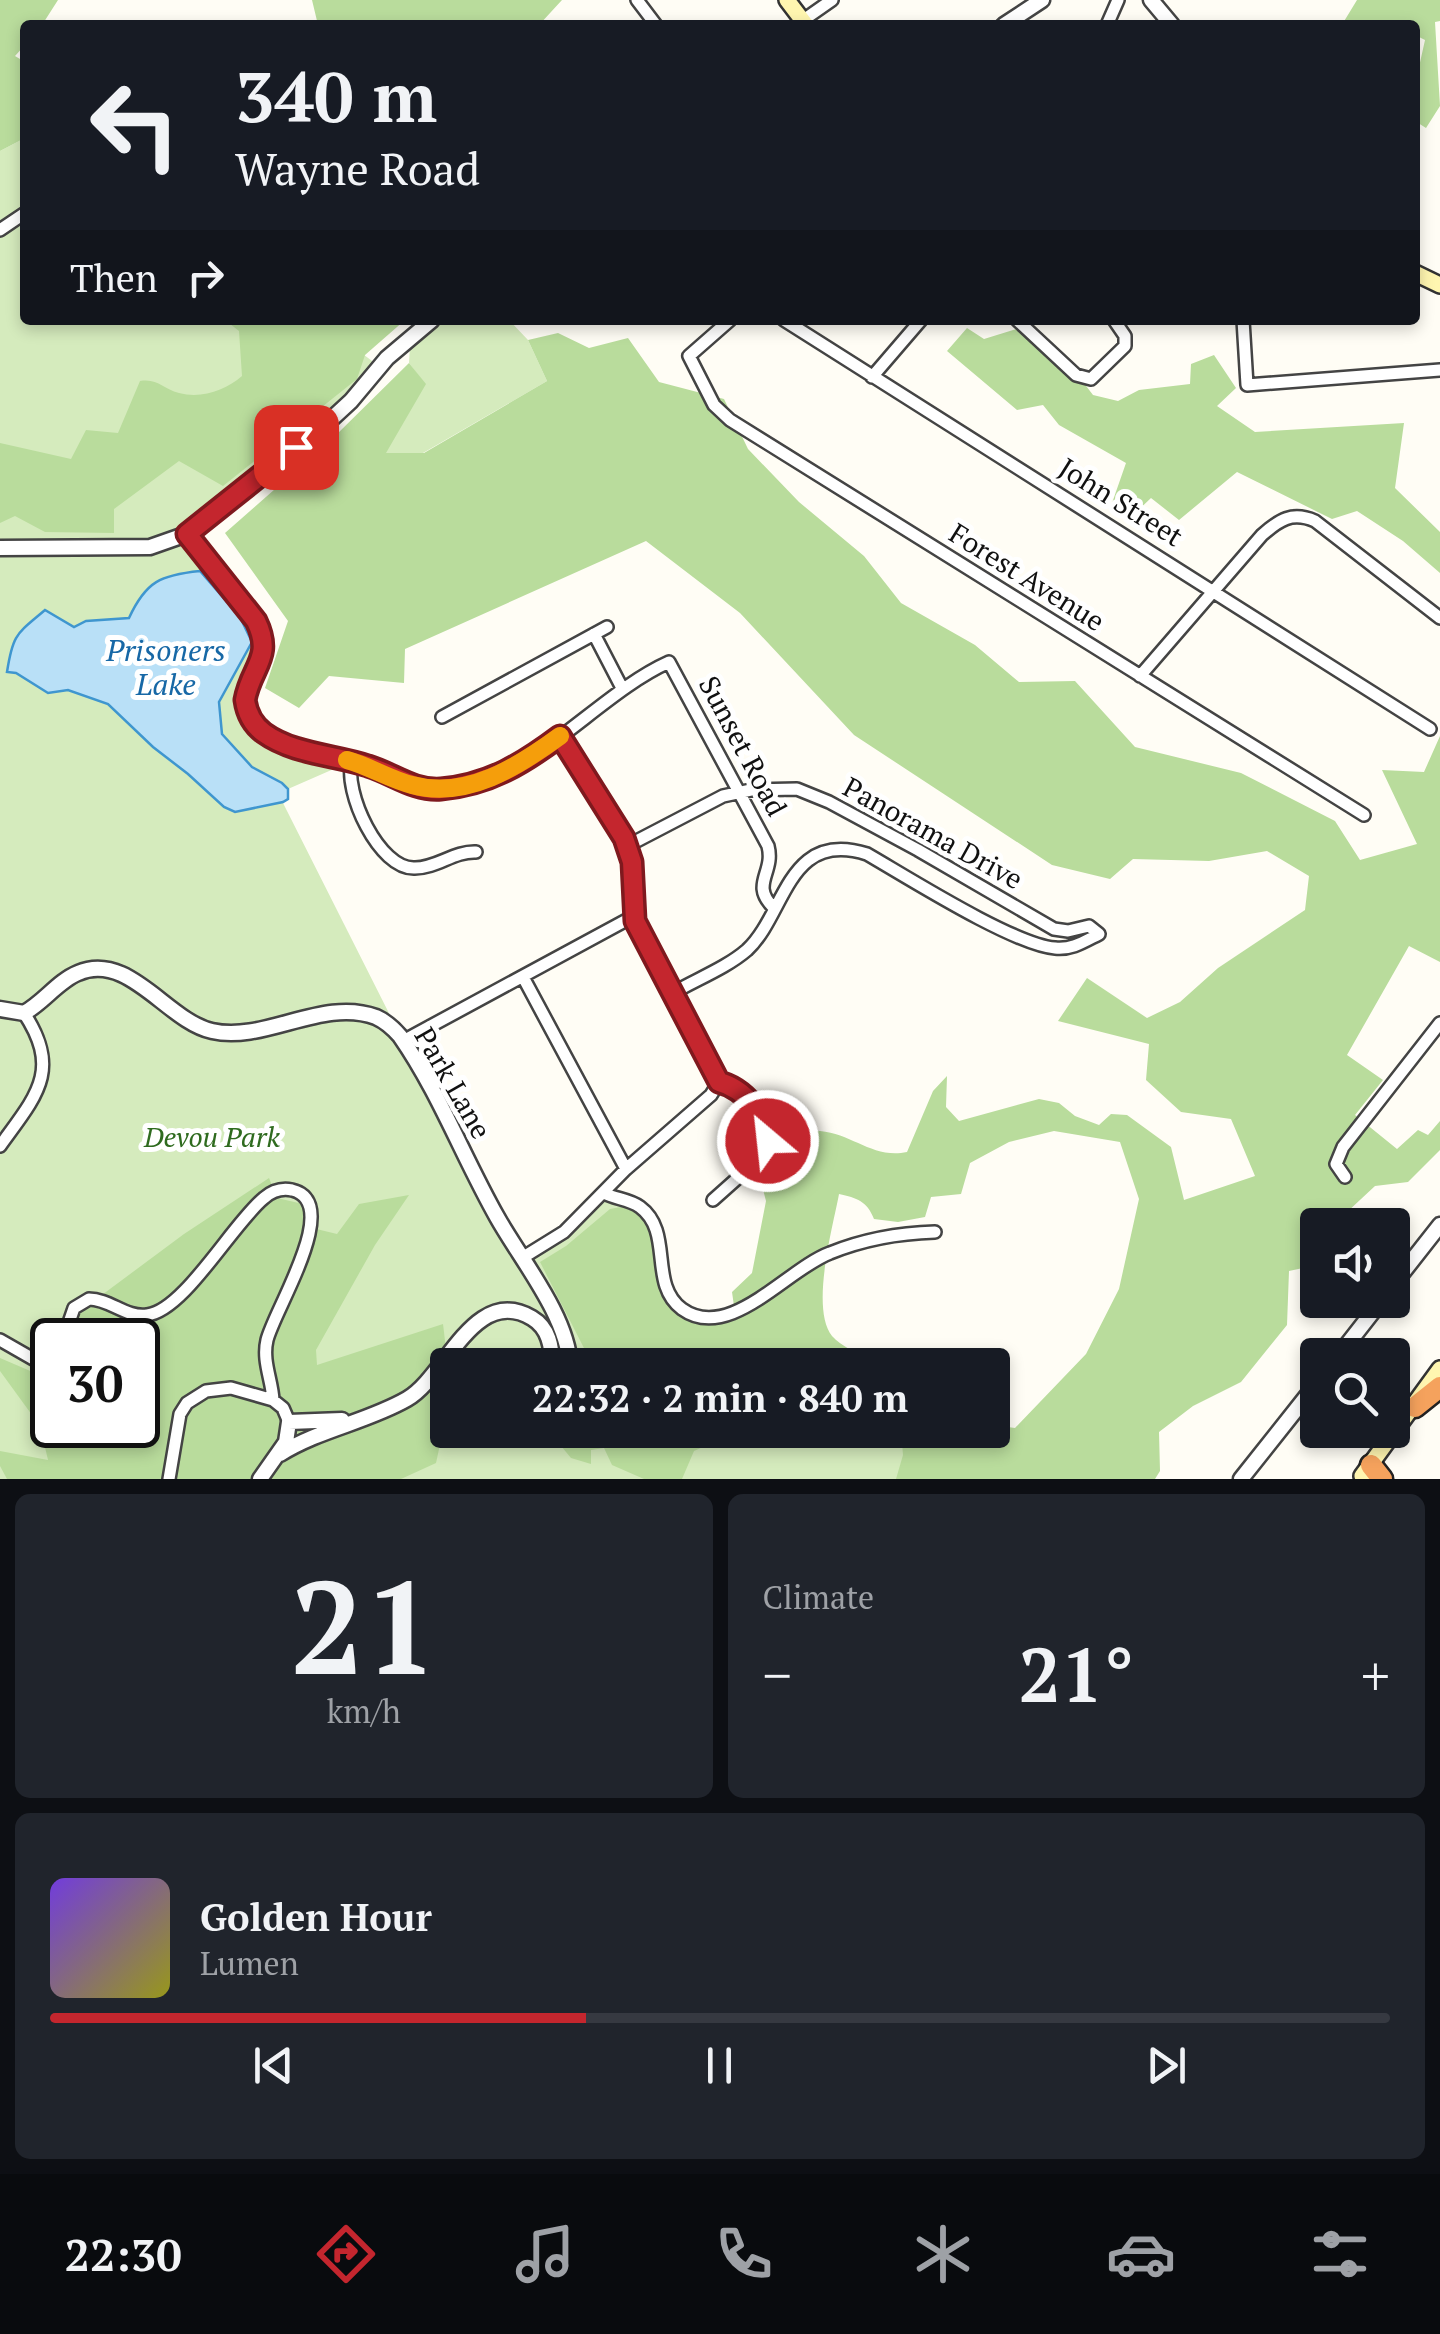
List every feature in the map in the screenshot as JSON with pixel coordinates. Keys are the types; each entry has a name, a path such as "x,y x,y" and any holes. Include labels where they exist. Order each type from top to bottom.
{"highway":[{"path":"1414,1406 1440,1387"}],"main road":[{"path":"786,0 802,20"},
{"path":"1368,1476 1440,1369"}],"street":[{"path":"637,0 652,20"},
{"path":"808,20 832,0"},
{"path":"1012,20 1042,0"},
{"path":"1151,0 1168,20"},
{"path":"0,548 150,547 187,534 325,425 387,358 426,325"},
{"name":"Forest Avenue","path":"724,325 689,356 714,405 730,420 1364,815"},
{"name":"John Street","path":"792,325 1430,728"},
{"path":"872,377 917,325"},
{"path":"1022,325 1080,378 1097,376 1126,342 1117,325"},
{"path":"1243,325 1248,385 1440,370"},
{"path":"1140,676 1262,535 1286,518 1315,521 1440,618"},
{"path":"187,534 264,636 263,657 245,700 257,727 275,739 426,789 448,788 504,774 622,688 594,634"},
{"path":"442,718 607,627"},
{"name":"Sunset Road","path":"622,688 670,662 770,854 761,886 762,895 773,907"},
{"path":"560,736 627,846 632,862 634,916 719,1082 734,1087 767,1128 768,1141 759,1159 714,1200"},
{"path":"352,762 350,792 380,848 395,863 420,868 463,851 476,852"},
{"name":"Panorama Drive","path":"627,846 708,803 739,792 775,788 802,791 918,850 1054,929 1068,931 1089,926 1099,934 1070,947 1050,948 1019,936 868,854 850,850 812,859 798,870 773,907"},
{"path":"673,993 744,952 773,907"},
{"path":"403,1041 634,916"},
{"name":"Park Lane","path":"24,1014 72,975 83,970 106,970 135,982 187,1021 208,1030 231,1032 320,1016 357,1014 381,1020 403,1041 564,1336 566,1348"},
{"path":"524,977 626,1169"},
{"path":"0,1009 24,1014 44,1052 43,1074 24,1112 0,1146"},
{"path":"1345,1177 1336,1164 1344,1146 1440,1023"},
{"path":"522,1258 564,1232 626,1169 711,1095 719,1082"},
{"path":"71,1318 74,1308 89,1299 140,1316 163,1310 256,1204 275,1191 294,1190 309,1202 313,1223 266,1341 273,1400"},
{"path":"604,1193 636,1204 653,1222 670,1296 682,1309 706,1319 735,1313 750,1305 806,1264 829,1253 878,1239 935,1232"},
{"path":"1410,1263 1440,1225"},
{"path":"454,1348 465,1333 494,1314 516,1312 538,1322 551,1348"},
{"path":"1352,1338 1368,1318"},
{"path":"0,1340 30,1357"},
{"path":"280,1454 297,1443 376,1414 416,1394 430,1381"},
{"path":"169,1479 180,1414 194,1398 222,1388 273,1400 283,1408 289,1422 280,1454 260,1479"},
{"path":"1241,1479 1300,1405"},
{"path":"289,1422 356,1420"}],"green space":[{"path":"0,0 58,0 45,20 20,20 20,50 15,56 20,59 20,141 0,151"},
{"path":"312,0 562,0 544,20 317,20"},
{"path":"1357,0 1440,0 1440,21 1435,22 1440,106 1426,128 1420,124 1420,62 1425,40 1420,38 1420,20 1345,20"},
{"name":"Devou Park","path":"20,141 20,325 325,325 380,367 351,401 187,534 263,636 245,700 267,735 352,761 288,789 288,799 283,803 403,1041 521,1257 551,1241 604,1193 630,1202 662,1263 677,1304 791,1348 430,1348 430,1448 919,1448 951,1479 0,1479 0,151"},
{"path":"231,325 399,325 365,355 357,379 223,486 179,461 114,509 114,533 45,532 15,516 0,523 0,443 71,459 86,430 118,433 140,381 151,381 188,395 205,394 229,385 242,376 239,331"},
{"path":"435,325 514,325 528,340 547,381 423,453 385,453 425,384 409,363 410,345"},
{"path":"1023,327 1080,378 1093,395 1118,401 1139,390 1190,384 1191,364 1214,355 1236,388 1217,406 1255,432 1404,423 1395,488 1440,532 1440,573 1403,541 1357,511 1332,519 1237,472 1179,520 1151,498 1130,518 1111,506 1126,463 1059,425 1043,405 1017,410 947,351 967,328 984,339"},
{"path":"558,333 589,348 628,338 659,382 724,399 748,449 799,502 864,556 901,603 975,645 1019,682 1075,681 1135,747 1241,773 1335,821 1360,860 1417,844 1382,770 1424,772 1440,736 1440,962 1409,946 1347,1055 1383,1080 1355,1115 1397,1149 1418,1130 1428,1135 1440,1121 1440,1150 1408,1182 1375,1186 1351,1208 1300,1208 1300,1269 1289,1271 1287,1325 1241,1382 1193,1406 1159,1432 1160,1471 1155,1479 896,1479 902,1448 1010,1448 1010,1427 1015,1428 1086,1354 1119,1289 1139,1199 1120,1142 1054,1131 1009,1142 970,1163 961,1194 931,1197 925,1217 898,1222 874,1219 861,1201 839,1194 825,1267 823,1307 832,1336 848,1348 584,1348 540,1262 610,1209 636,1204 653,1222 665,1283 693,1315 735,1313 732,1292 752,1273 766,1201 759,1174 793,1181 814,1162 787,1139 820,1131 884,1152 907,1152 933,1091 947,1076 946,1107 959,1121 1039,1099 1059,1103 1075,1116 1099,1125 1111,1114 1127,1115 1171,1147 1184,1200 1255,1176 1231,1119 1181,1112 1146,1080 1149,1044 1058,1021 1087,978 1147,1018 1180,1002 1218,968 1305,910 1309,876 1267,851 1209,861 1133,859 1110,879 1052,865 854,735 740,613 646,541 405,649 404,683 329,676 299,708 265,688 288,621 225,533 333,438 409,363 426,384 386,453 424,453 547,381 528,340"},
{"path":"269,1178 277,1198 303,1204 304,1226 337,1234 359,1204 409,1195 375,1245 316,1350 317,1365 443,1324 446,1348 430,1348 430,1448 439,1448 436,1463 401,1479 7,1479 0,1466 0,1451 48,1460 45,1448 160,1448 160,1318 78,1318 79,1312 184,1234"},
{"path":"0,1358 30,1371 30,1412 0,1371"},
{"path":"563,1448 604,1448 591,1450 591,1464 571,1458"},
{"path":"604,1448 701,1448 694,1451 682,1479 644,1479 612,1465"}],"water":[{"name":"Prisoners Lake","path":"200,571 240,617 252,642 219,702 222,734 252,767 288,789 288,799 283,802 235,812 224,807 108,704 68,690 48,693 16,673 7,672 18,635 45,610 74,627 86,621 129,618 156,582"}],"slow traffic":[{"path":"347,760 406,784 426,789 448,788 504,774 560,736"}],"route":[{"path":"296,447 187,534 264,636 263,657 246,692 250,718 275,739 368,766 426,789 448,788 504,774 560,736 624,838 632,862 635,921 645,943 719,1082 734,1087 759,1114 767,1128 768,1141"}]}
